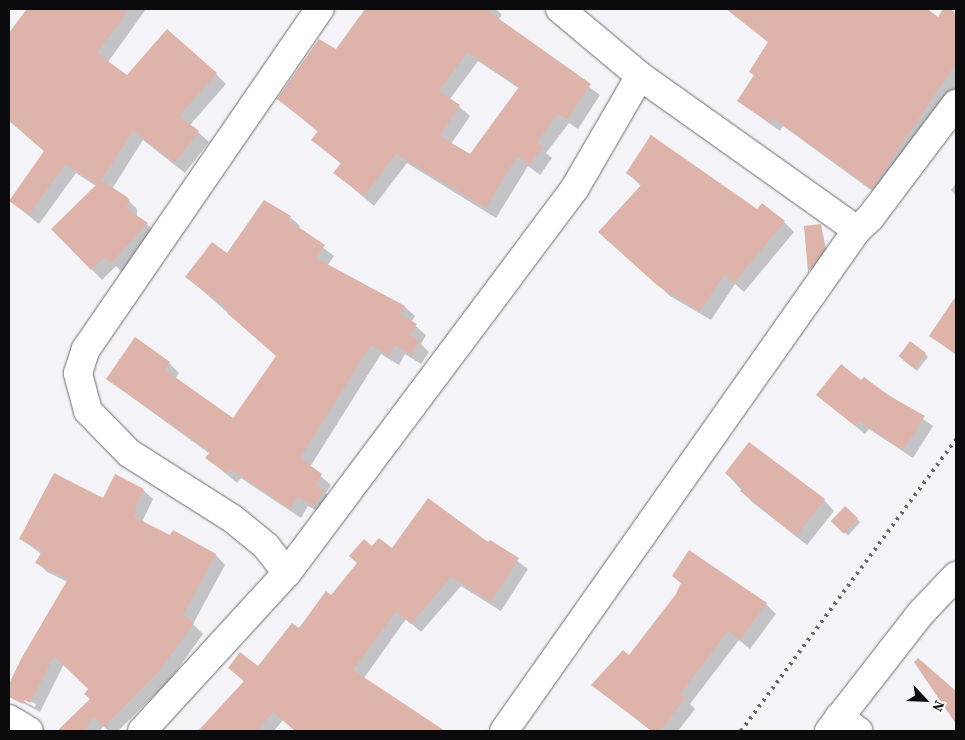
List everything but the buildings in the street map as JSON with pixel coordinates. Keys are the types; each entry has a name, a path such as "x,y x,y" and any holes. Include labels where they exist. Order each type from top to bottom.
{"street":[{"path":"286,573 266,546 233,519 128,453 88,411 78,373 86,349 320,9"},
{"path":"560,9 640,76 857,230"},
{"path":"142,731 286,573 575,188 640,76"},
{"path":"504,731 857,230 870,218 956,104"},
{"path":"842,726 921,613 956,576"},
{"path":"9,718 30,731"}],"railway":[{"path":"741,731 956,439"}]}
